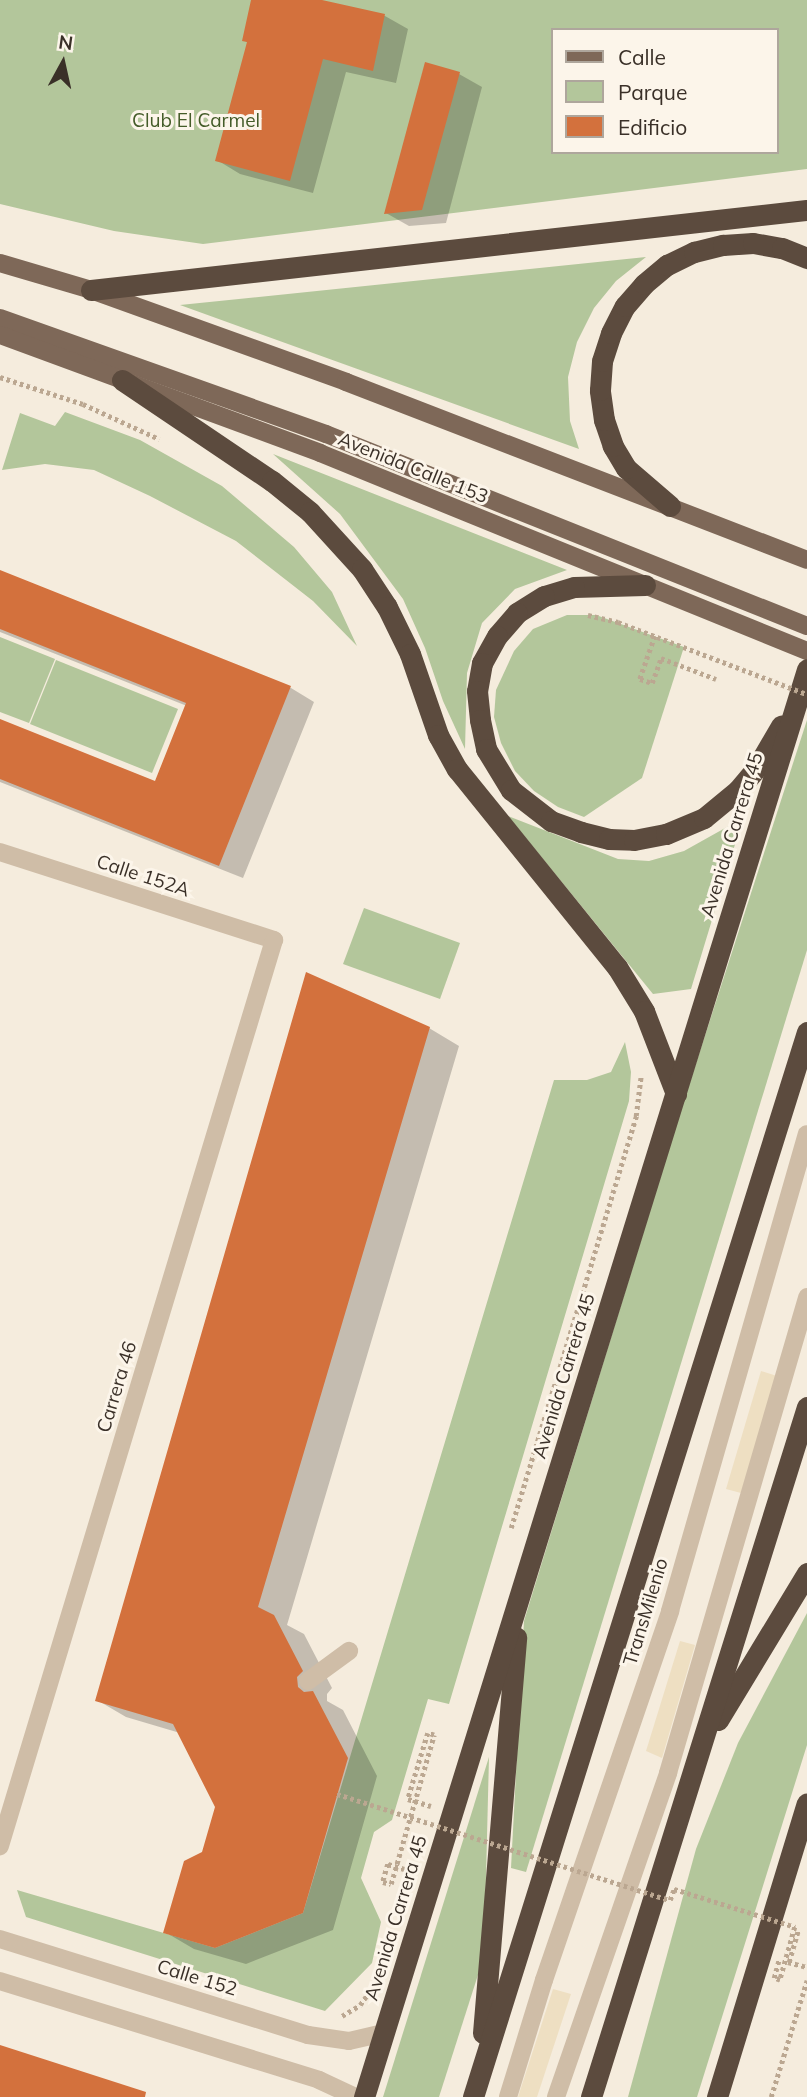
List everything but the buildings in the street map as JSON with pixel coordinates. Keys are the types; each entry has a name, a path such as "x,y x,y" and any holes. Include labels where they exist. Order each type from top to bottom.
{"highway":[{"path":"91,290 807,210"},
{"path":"670,506 626,468 612,446 604,420 600,390 602,361 611,333 625,306 659,271 694,252 723,245 753,243 782,248 807,258"},
{"path":"122,380 272,481 310,512 362,569 387,607 410,654 438,735 457,769 624,978 648,1021 676,1094"},
{"path":"645,585 574,587 544,596 517,613 497,636 482,663 478,691 486,749 511,790 551,821 610,839 634,840 666,834 704,818 738,790 757,767 805,682"},
{"name":"Avenida Carrera 45","path":"363,2097 805,682"},
{"path":"475,2088 807,1032"},
{"path":"592,2097 807,1407"},
{"path":"700,1748 807,1573"},
{"path":"475,2088 519,1596"},
{"path":"717,2097 807,1803"}],"main road":[{"path":"0,263 91,290 346,382 807,560"},
{"name":"Avenida Calle 153","path":"0,318 326,434 807,626"},
{"name":"Avenida Calle 153","path":"0,335 320,453 807,651"}],"street":[{"name":"Calle 152A","path":"0,852 274,940"},
{"name":"Carrera 46","path":"0,1846 274,940"},
{"name":"TransMilenio","path":"508,2097 544,1980 670,1611 807,1134"},
{"path":"556,2097 668,1773 807,1297"},
{"path":"308,1681 349,1651"},
{"name":"Calle 152","path":"0,1939 308,2035 349,2041 383,2033"},
{"path":"0,1981 319,2080 355,2097"}],"path":[{"path":"0,377 83,404 170,444"},
{"path":"576,615 596,615 805,682"},
{"path":"655,636 640,679 652,683 661,658 716,679"},
{"path":"507,1542 636,1115 640,1070"},
{"path":"388,1864 383,1882 391,1884 434,1735 428,1733 408,1799"},
{"path":"420,1831 432,1792"},
{"path":"337,1794 670,1900 674,1889 795,1927 780,1980 774,1978 779,1959"},
{"path":"405,1882 412,1857"},
{"path":"789,1962 800,1922"},
{"path":"771,2097 807,1980"},
{"path":"334,2020 360,2005 369,1991"}],"green space":[{"name":"Club El Carmel","path":"0,0 807,0 807,169 203,244 114,231 0,204"},
{"path":"646,257 616,281 594,308 577,342 568,377 570,421 579,449 180,305"},
{"path":"65,412 140,440 222,486 294,547 332,592 357,646 313,601 236,541 150,496 94,470 45,464 2,470 20,413 55,426"},
{"path":"273,454 567,570 515,589 482,623 467,673 465,749 403,599 340,514"},
{"path":"567,615 596,615 684,647 642,778 584,817 558,807 534,791 515,771 501,743 494,717 496,690 514,651 533,629"},
{"path":"0,637 55,659 29,723 0,712"},
{"path":"56,660 178,709 152,773 30,724"},
{"path":"807,720 807,950 526,1872 511,1868 524,1621 680,1113"},
{"path":"508,816 618,859 649,861 684,851 743,818 691,989 653,994"},
{"path":"364,908 460,943 440,999 343,964"},
{"path":"625,1042 631,1072 629,1101 449,1704 428,1699 392,1820 374,1832 361,1878 381,1922 372,1963 325,2011 26,1917 17,1890 215,1948 303,1913 554,1080 587,1080 611,1072"},
{"path":"807,1613 807,1745 697,2097 628,2097 696,1849 738,1743"},
{"path":"489,1757 484,1956 439,2097 383,2097"}],"shaded area":[{"path":"761,1371 777,1376 741,1493 726,1489"},
{"path":"680,1641 695,1645 662,1758 646,1751"},
{"path":"553,1989 571,1994 537,2097 518,2097"}]}
